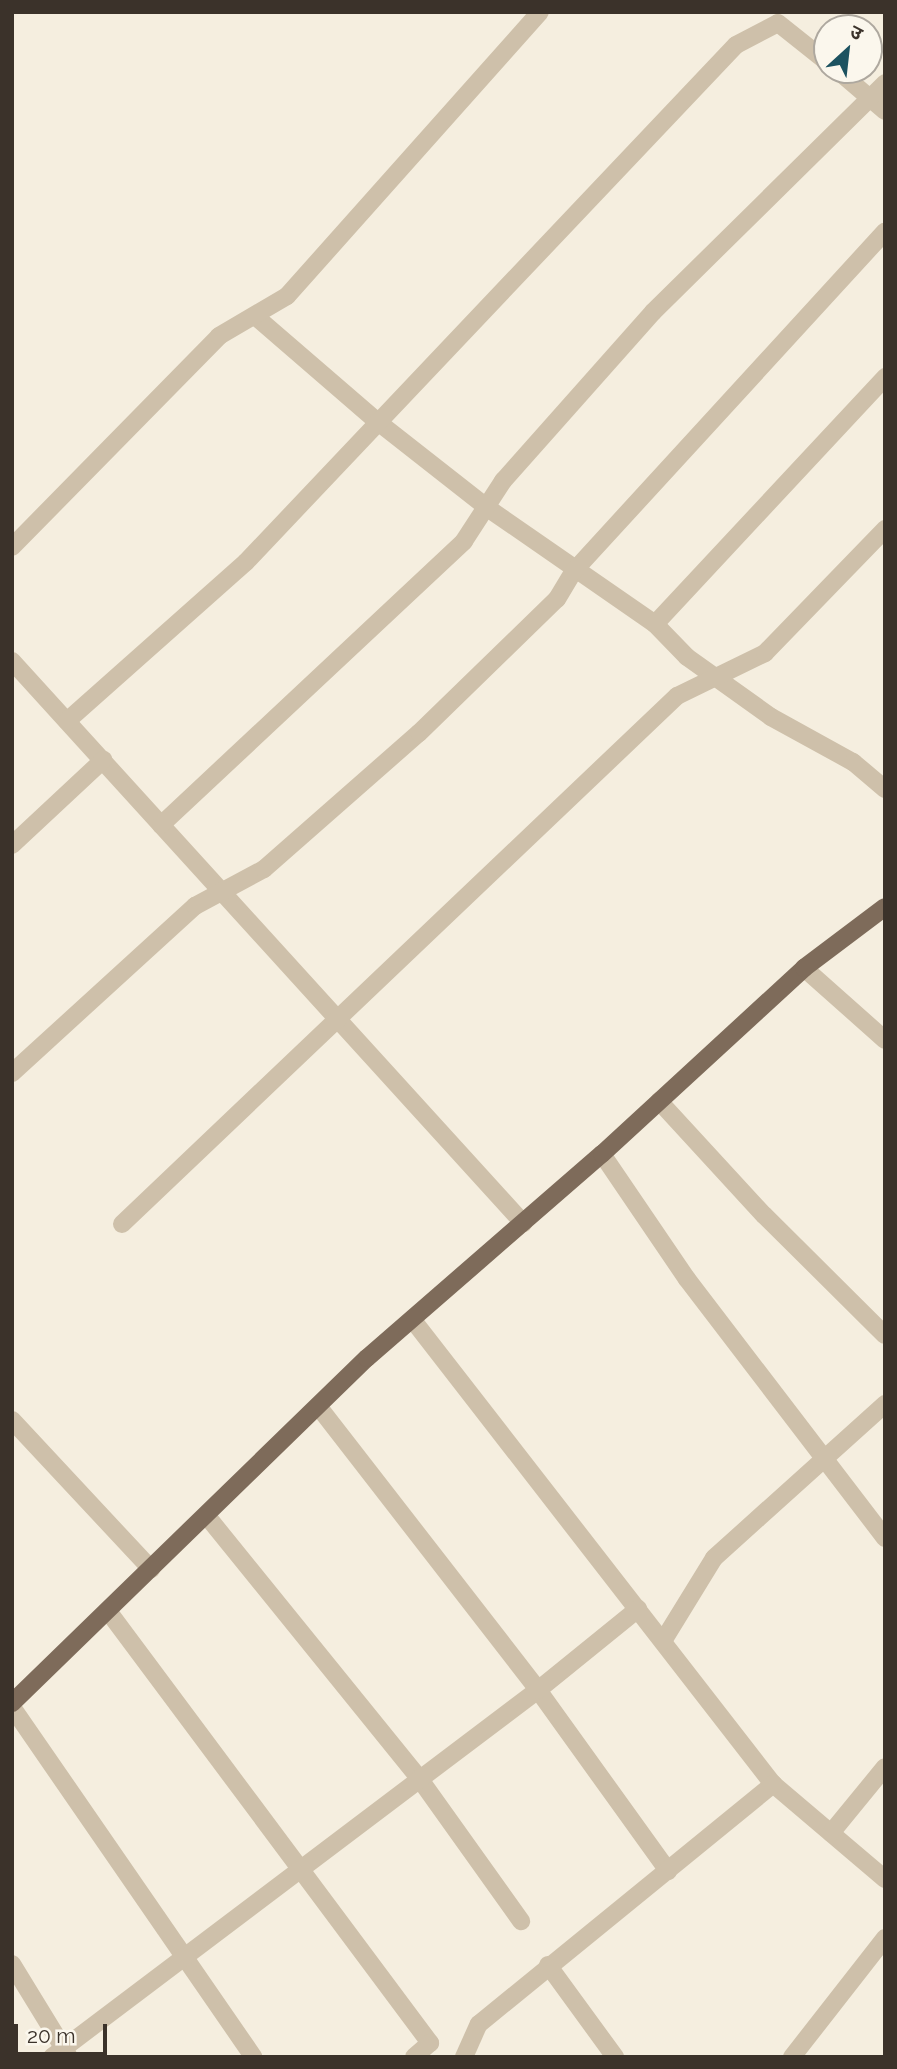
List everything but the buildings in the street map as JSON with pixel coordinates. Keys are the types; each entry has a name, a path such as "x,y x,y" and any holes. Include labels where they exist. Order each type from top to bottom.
{"main road":[{"path":"12,1705 318,1406 412,1319 602,1154 804,968 885,907"}],"street":[{"path":"12,547 219,336 287,296 540,12"},
{"path":"67,722 246,562 736,46 778,23 813,51"},
{"path":"161,825 464,541 489,509 503,481 653,312 885,83"},
{"path":"854,84 885,111"},
{"path":"12,1073 195,906 220,889 264,869 419,733 556,599 573,572 885,231"},
{"path":"255,316 378,422 489,509 573,572 655,624 687,657 722,678 771,717 853,762 885,789"},
{"path":"655,624 885,377"},
{"path":"122,1224 335,1017 677,696 722,678 765,653 885,529"},
{"path":"12,661 523,1223"},
{"path":"12,845 103,760"},
{"path":"804,968 885,1040"},
{"path":"659,1101 764,1215 885,1335"},
{"path":"602,1154 687,1279 885,1538"},
{"path":"412,1319 773,1784 885,1879"},
{"path":"663,1641 713,1558 885,1404"},
{"path":"318,1406 538,1690 668,1871"},
{"path":"12,1420 151,1569"},
{"path":"206,1515 419,1778 521,1921"},
{"path":"12,1964 61,2054 298,1868 538,1690 638,1609"},
{"path":"108,1611 430,2043 414,2057"},
{"path":"12,1705 253,2057"},
{"path":"831,1833 885,1767"},
{"path":"464,2057 480,2024 548,1965 773,1784"},
{"path":"792,2057 885,1938"},
{"path":"548,1965 615,2057"}]}
